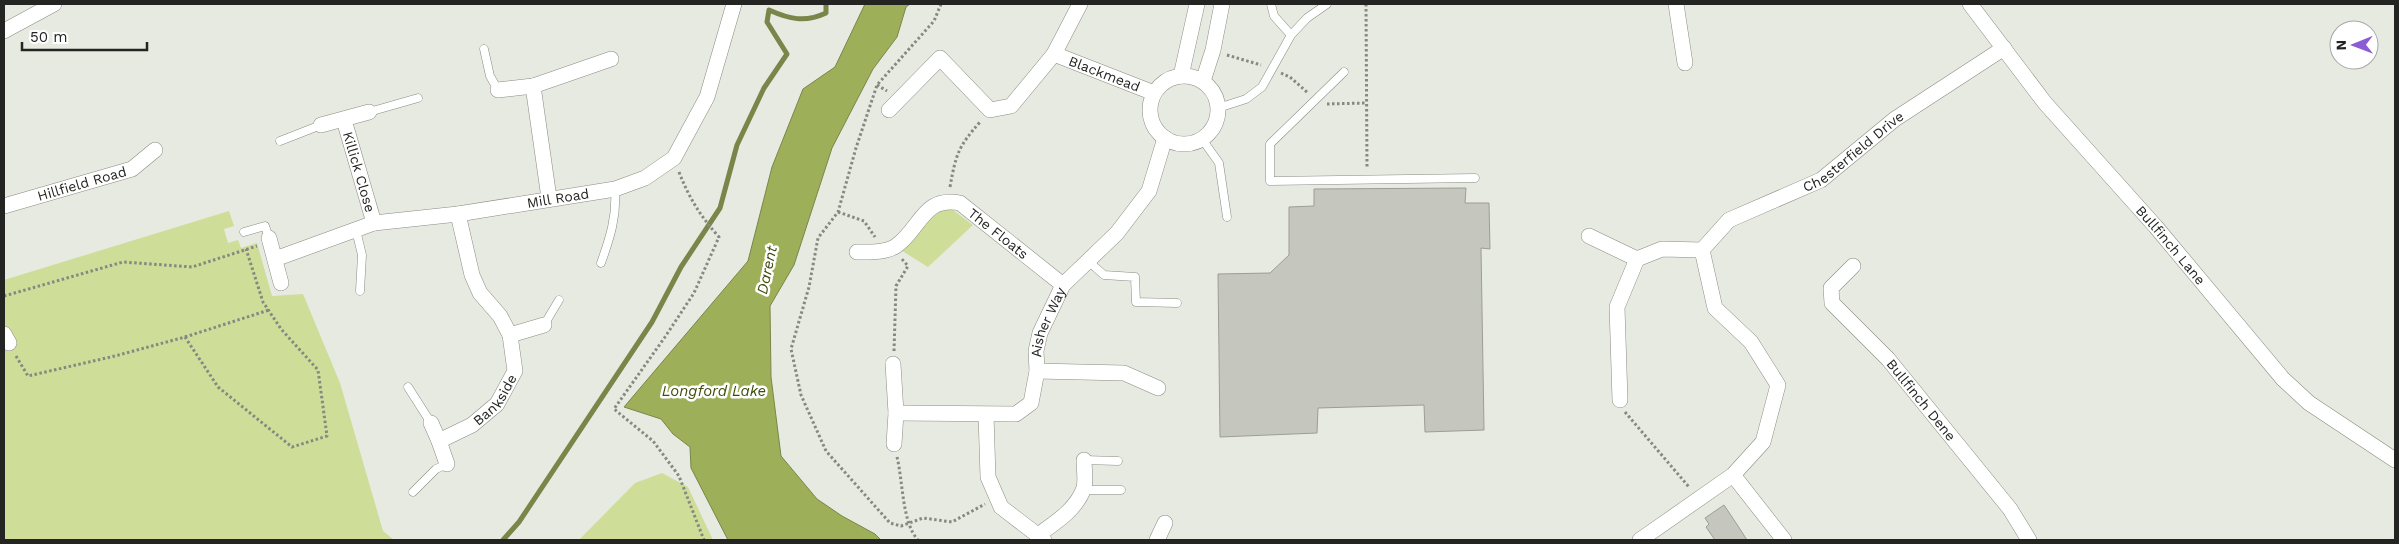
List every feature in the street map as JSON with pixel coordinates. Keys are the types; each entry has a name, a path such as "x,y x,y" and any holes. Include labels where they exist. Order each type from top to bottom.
{"street":[{"path":"4,31 54,4"},
{"name":"Mill Road","path":"275,259 374,223 458,214 615,189 645,178 674,158 707,97 734,4"},
{"name":"Blackmead","path":"990,110 1011,106 1054,54 1080,4"},
{"path":"1181,76 1196,4"},
{"path":"1203,81 1213,50 1222,4"},
{"path":"1676,4 1685,63"},
{"name":"Bullfinch Lane","path":"1970,4 2045,103 2156,227 2283,379 2309,404 2395,460"},
{"name":"Chesterfield Drive","path":"1702,250 1729,220 1821,180 1895,119 2004,48"},
{"name":"Blackmead","path":"1054,54 1154,93"},
{"path":"889,110 940,58 990,110"},
{"path":"498,90 533,86 610,59"},
{"path":"1181,76 1203,81 1215,95 1218,108 1215,125 1202,140 1185,144 1165,138 1155,128 1151,117 1150,105 1154,93 1163,83 1181,76"},
{"path":"533,86 549,198"},
{"name":"Killick Close","path":"321,125 369,112"},
{"name":"Killick Close","path":"344,120 374,223"},
{"name":"Aisher Way","path":"896,413 1016,414 1031,403 1037,371 1036,351 1040,333 1063,285 1117,233 1149,191 1165,138"},
{"name":"Hillfield Road","path":"4,206 132,169 155,150"},
{"path":"857,252 876,252 895,246 936,203 948,200"},
{"name":"The Floats","path":"948,200 960,202 1063,285"},
{"name":"Bankside","path":"439,441 472,425 497,404 515,371 510,335 500,316 480,293 472,276 458,214"},
{"path":"1589,236 1637,259 1662,250 1702,250 1715,308 1751,342 1778,385 1763,442 1733,475 1640,540"},
{"path":"270,240 282,283"},
{"path":"1620,400 1617,307 1637,259"},
{"name":"Bullfinch Dene","path":"1853,266 1831,288 1832,303 1888,359 2010,509 2029,540"},
{"path":"510,335 544,325"},
{"path":"893,364 896,413 894,444"},
{"path":"1037,371 1126,366 1158,388"},
{"path":"986,415 988,477 996,496 1001,507 1041,538 1069,512 1082,490 1084,486 1084,460"},
{"path":"431,424 447,464"},
{"path":"1733,475 1784,540"},
{"path":"1157,540 1165,523"}],"lane":[{"path":"1271,4 1274,16 1291,35"},
{"path":"1274,16 1276,4"},
{"path":"1218,108 1246,99 1262,87 1291,35 1307,18 1327,4"},
{"path":"484,49 490,76 498,90"},
{"path":"1344,72 1270,144 1270,181 1475,178"},
{"path":"369,112 418,98"},
{"path":"280,141 321,125"},
{"path":"1202,140 1219,163 1227,217"},
{"path":"601,263 613,228 616,204 615,189"},
{"path":"244,232 265,226 270,240"},
{"path":"356,230 362,255 360,291"},
{"path":"1087,260 1104,275 1135,277 1136,302 1177,303"},
{"path":"544,325 559,300"},
{"path":"408,387 431,424"},
{"path":"1084,460 1118,461"},
{"path":"413,492 436,470 447,464"},
{"path":"1082,490 1121,490"}],"path":[{"path":"1366,4 1367,180"},
{"path":"948,200 955,159 966,136 990,110"},
{"path":"674,158 688,196 702,218 719,237 694,293 614,409 653,441 679,476 704,540"},
{"path":"893,364 896,286 908,266 898,254 895,246 876,239 864,221 838,212 818,238 810,287 791,349 801,395 826,451 890,523 901,526 923,518 952,522 980,508 996,496"},
{"path":"4,296 123,262 192,267 270,240"},
{"path":"185,337 218,387 292,447 328,436 318,370 281,329 263,302 246,249"},
{"path":"6,339 28,376 115,356 185,337 269,310"},
{"path":"1620,400 1627,416 1700,499"},
{"path":"894,444 902,479 908,523 912,534 918,540"}],"shaded area":[{"path":"942,202 973,225 928,267 899,249"},
{"path":"229,211 234,226 224,229 228,243 238,240 241,248 257,243 272,296 303,294 340,383 383,531 394,540 4,540 4,280"},
{"path":"662,473 688,487 713,540 579,540 635,483"}],"water":[{"name":"Longford Lake","path":"865,4 910,4 906,7 897,37 873,69 832,148 794,265 770,306 771,377 781,456 817,499 842,516 875,534 881,540 728,540 691,468 690,447 673,434 661,419 624,407 748,261 772,167 803,89 835,67"}],"building":[{"path":"1466,188 1465,203 1489,203 1490,249 1481,248 1484,430 1425,432 1424,405 1318,408 1317,433 1220,437 1218,274 1270,273 1289,255 1289,207 1314,206 1314,189"},
{"path":"1724,505 1747,540 1715,540 1706,527 1709,524 1705,518"}],"waterway":[{"path":"503,540 519,522 652,322 681,267 720,208 737,145 764,88 787,54 767,22 769,10 790,18 804,19 826,13 826,4"}],"water label":[{"name":"Darent","path":"767,270"}]}
